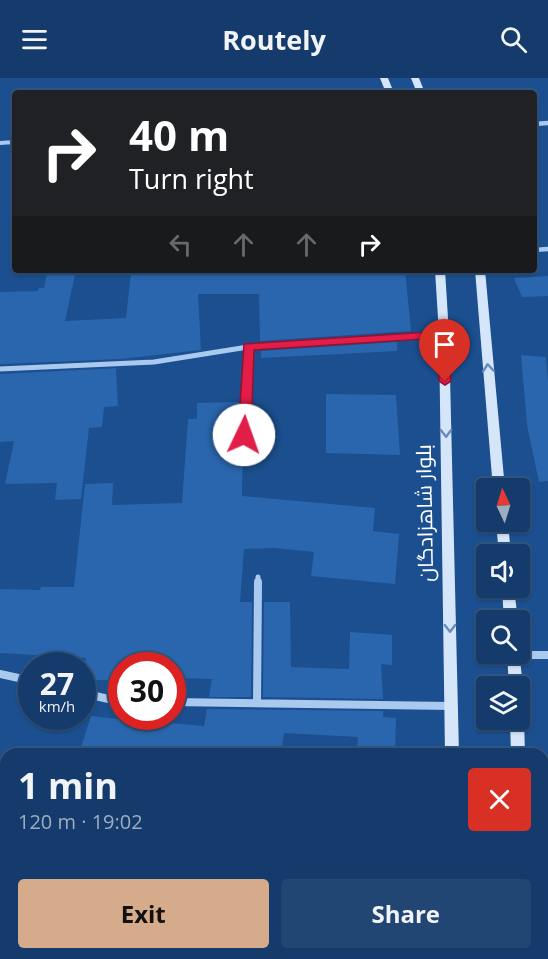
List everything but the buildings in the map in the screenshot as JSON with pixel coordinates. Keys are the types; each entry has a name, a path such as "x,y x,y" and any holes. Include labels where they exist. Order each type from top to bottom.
{"main road":[{"name":"بلوار شاهزادگان","path":"440,273 444,334 452,748"},
{"path":"480,273 498,478"},
{"path":"517,730 518,748"}],"street":[{"path":"0,369 154,362 248,347 444,334"},
{"path":"244,435 248,347"},
{"path":"256,703 258,577"},
{"path":"530,654 548,655"},
{"path":"0,674 18,678"},
{"path":"186,702 452,706"}],"route":[{"path":"244,435 248,347 444,334 445,381"}]}
